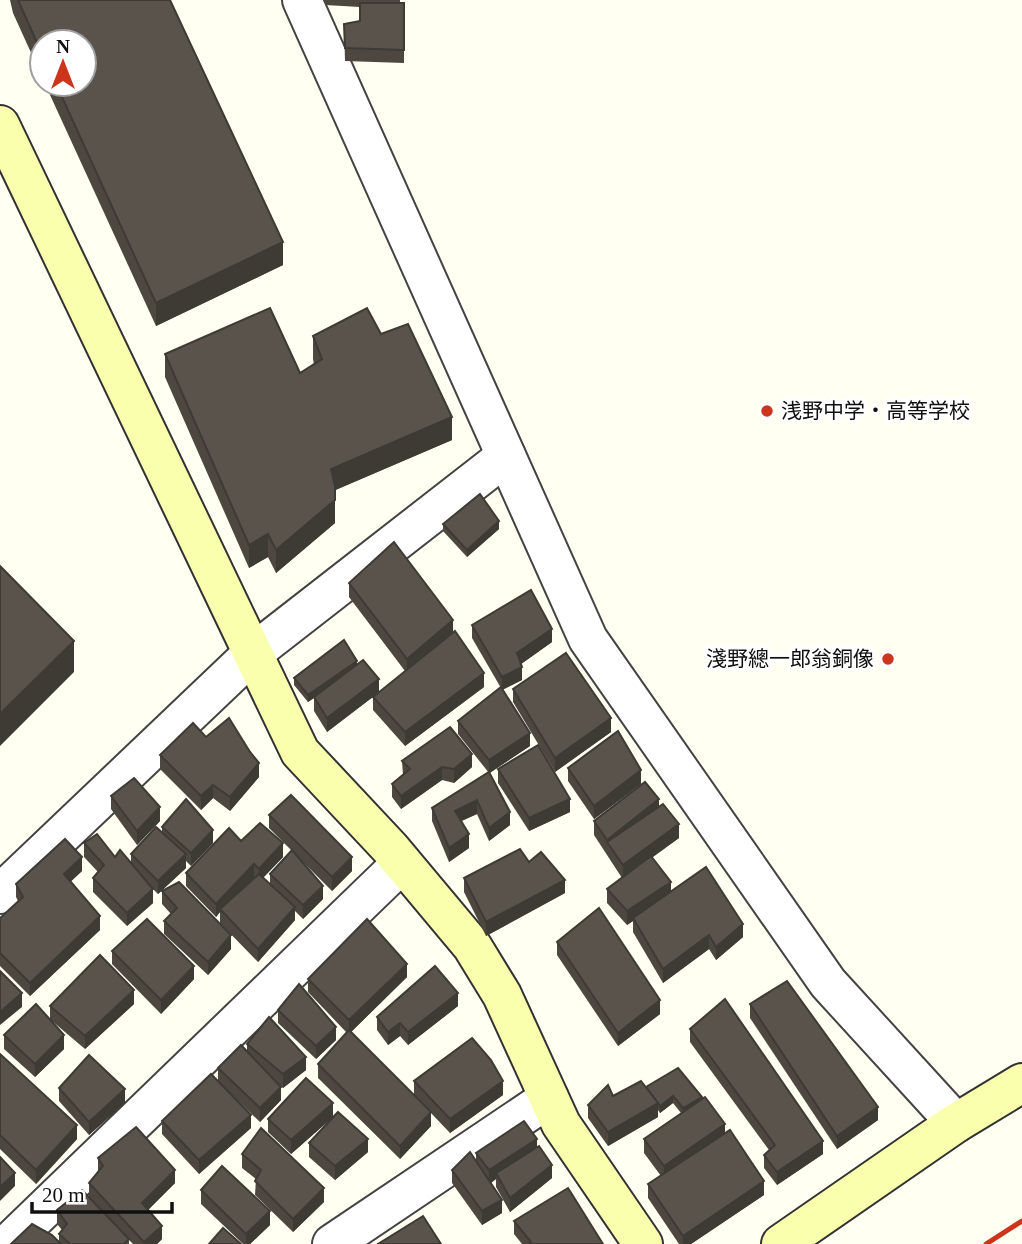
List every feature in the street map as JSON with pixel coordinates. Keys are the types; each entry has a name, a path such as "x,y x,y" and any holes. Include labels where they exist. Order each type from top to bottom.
{"street":[{"path":"302,0 588,639 828,983 956,1123"},
{"path":"0,125 300,752 402,863 472,946 502,995 561,1124 643,1244"},
{"path":"0,894 253,653 506,456"},
{"path":"8,1244 402,863"},
{"path":"781,1244 956,1123 1022,1083"},
{"path":"332,1244 549,1098"}],"building":[{"path":"18,0 170,0 283,242 156,303 62,98 98,98 98,28 30,28"},
{"path":"360,3 404,3 404,50 345,48 344,24 360,21"},
{"path":"270,308 300,373 322,359 313,336 367,308 381,334 408,324 452,417 331,469 335,500 276,550 268,534 249,545 165,354"},
{"path":"480,494 499,521 467,550 443,524"},
{"path":"394,542 453,620 407,659 349,583"},
{"path":"0,566 74,641 0,714"},
{"path":"531,590 552,629 517,653 522,667 502,677 472,625"},
{"path":"455,631 484,673 405,732 373,697"},
{"path":"344,640 357,661 308,695 294,678"},
{"path":"566,653 611,718 555,758 513,689"},
{"path":"363,660 379,679 327,718 314,697"},
{"path":"501,687 530,733 489,760 458,721"},
{"path":"229,718 259,763 230,797 213,785 201,796 160,755 193,723 206,737"},
{"path":"450,727 472,754 454,769 442,767 401,796 392,784 410,769 402,761"},
{"path":"618,731 641,770 594,806 568,768"},
{"path":"538,745 570,799 529,818 498,769"},
{"path":"489,772 510,812 489,828 477,800 455,811 469,834 449,848 432,808"},
{"path":"134,778 160,807 137,831 111,796"},
{"path":"645,782 659,799 607,840 594,821"},
{"path":"291,795 352,857 332,877 269,815"},
{"path":"186,799 213,830 191,853 162,827"},
{"path":"663,804 679,824 623,865 607,842"},
{"path":"260,823 283,843 259,869 254,864 216,904 186,873 229,828 241,841"},
{"path":"156,827 186,854 158,881 131,854"},
{"path":"97,834 115,857 120,850 153,889 127,913 93,878 104,865 84,843"},
{"path":"65,839 82,857 64,874 100,916 30,983 0,953 0,918 23,897 16,884"},
{"path":"520,849 529,862 541,852 565,880 486,922 464,878"},
{"path":"292,850 323,886 303,905 270,874"},
{"path":"651,856 671,882 627,911 607,889"},
{"path":"706,867 743,924 716,947 709,935 663,969 633,918"},
{"path":"259,874 295,907 258,949 220,909"},
{"path":"179,882 231,935 208,962 164,921 177,908 162,891"},
{"path":"599,908 660,1000 618,1033 557,942"},
{"path":"147,919 194,966 161,1000 112,951"},
{"path":"367,919 407,964 349,1020 308,979"},
{"path":"100,955 134,990 85,1036 50,1006"},
{"path":"435,966 458,993 408,1032 400,1023 388,1032 377,1017"},
{"path":"0,971 22,993 0,1012"},
{"path":"787,981 878,1107 837,1136 750,1004"},
{"path":"299,984 336,1027 316,1046 278,1010"},
{"path":"725,999 823,1141 777,1172 764,1155 775,1145 690,1029"},
{"path":"36,1004 64,1035 35,1064 4,1035"},
{"path":"269,1017 306,1057 283,1074 247,1044"},
{"path":"349,1030 431,1112 400,1146 318,1064"},
{"path":"472,1038 491,1060 503,1081 450,1119 414,1081"},
{"path":"241,1045 281,1087 260,1108 218,1068"},
{"path":"0,1054 77,1125 36,1170 0,1135"},
{"path":"89,1055 125,1089 89,1122 59,1088"},
{"path":"678,1068 702,1097 683,1108 673,1096 660,1106 646,1087"},
{"path":"211,1074 251,1115 199,1160 162,1121"},
{"path":"306,1078 333,1103 291,1140 268,1119"},
{"path":"641,1081 658,1103 608,1132 588,1105 608,1085 613,1096"},
{"path":"705,1097 725,1124 664,1166 644,1139"},
{"path":"338,1112 368,1139 335,1166 309,1143"},
{"path":"524,1121 537,1139 489,1170 476,1153"},
{"path":"136,1127 175,1170 142,1203 162,1226 144,1242 89,1183 103,1166 98,1158"},
{"path":"261,1128 324,1188 293,1219 255,1181 261,1170 242,1154"},
{"path":"730,1130 764,1181 683,1236 648,1184"},
{"path":"539,1146 552,1165 510,1198 496,1173"},
{"path":"470,1152 502,1200 482,1211 452,1170"},
{"path":"0,1157 15,1173 0,1187"},
{"path":"222,1166 270,1211 246,1234 201,1190"},
{"path":"568,1188 603,1244 529,1244 531,1242 514,1221"},
{"path":"82,1190 129,1239 124,1244 70,1244 59,1234 67,1224 57,1210"},
{"path":"423,1216 441,1244 378,1244"},
{"path":"32,1224 52,1235 61,1244 11,1244"},
{"path":"223,1228 241,1244 209,1244"}],"railway":[{"path":"986,1244 1022,1221"}],"place":[{"name":"浅野中学・高等学校","path":"767,411"},
{"name":"淺野總一郎翁銅像","path":"888,659"}]}
